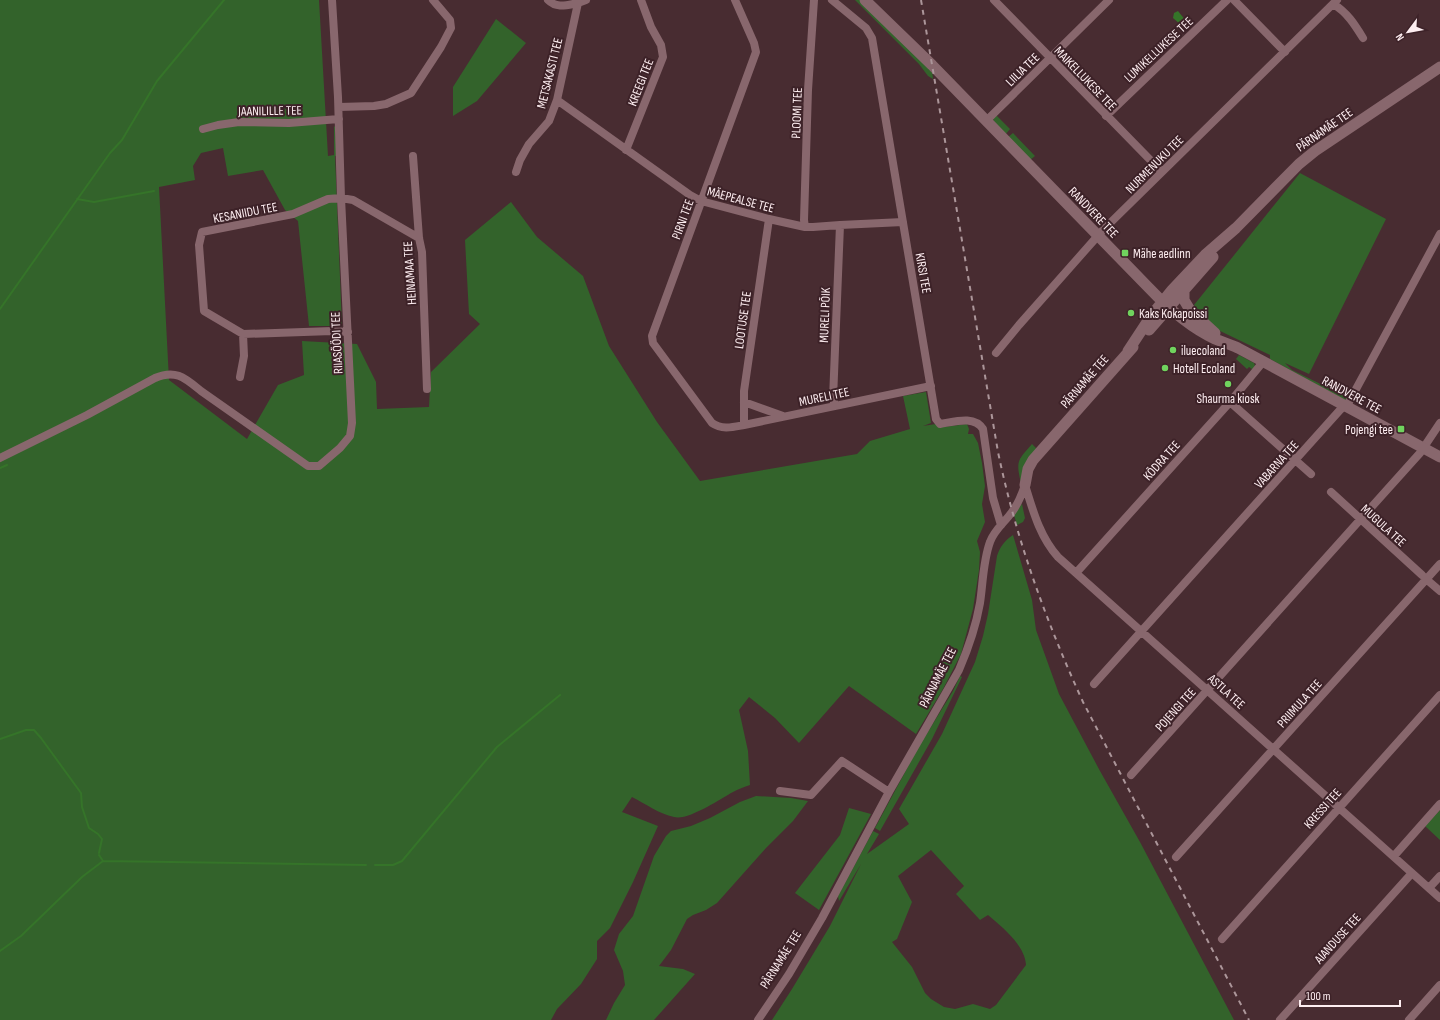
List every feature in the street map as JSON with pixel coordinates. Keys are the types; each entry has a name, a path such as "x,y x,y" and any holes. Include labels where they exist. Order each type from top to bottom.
{"main road":[{"name":"RANDVERE TEE","path":"865,0 917,50 1165,305 1193,326 1215,339 1226,342 1440,457"},
{"name":"PÄRNAMÄE TEE","path":"1025,485 1028,469 1033,460 1128,351 1132,343 1205,255 1236,228 1309,155 1440,67"},
{"name":"PÄRNAMÄE TEE","path":"1165,305 1184,291 1236,228"},
{"path":"1184,291 1184,300 1190,310 1226,342"}],"street":[{"name":"RIIASÖÖDI TEE","path":"0,458 87,416 163,374 173,374 184,378 302,463 312,467 319,466 346,442 351,432 352,423 339,107 332,0"},
{"path":"339,107 374,106 386,104 411,93 441,47 451,28 450,20 433,0"},
{"path":"548,0 551,3 561,7 582,2"},
{"name":"KREEGI TEE","path":"626,150 662,57 661,44 641,0"},
{"name":"PIRNI TEE","path":"722,428 717,427 712,423 658,350 652,336 756,52 754,43 735,0"},
{"name":"PLOOMI TEE","path":"805,226 808,106 814,0"},
{"name":"KIRSI TEE","path":"832,0 866,28 872,38 935,416 940,424 970,420 979,424 983,429 993,498 1002,525"},
{"name":"MAIKELLUKESE TEE","path":"994,0 1162,172"},
{"name":"LIILIA TEE","path":"986,121 1109,0"},
{"name":"LUMIKELLUKESE TEE","path":"1106,116 1227,0"},
{"path":"1234,0 1285,52"},
{"name":"METSAKASTI TEE","path":"516,172 520,160 529,144 549,121 582,2"},
{"path":"1335,2 1353,22 1363,38"},
{"name":"NURMENUKU TEE","path":"996,353 1098,236 1335,2"},
{"name":"MÄEPEALSE TEE","path":"556,100 690,195 701,201 769,219 813,227 903,222"},
{"name":"JAANILILLE TEE","path":"203,130 218,125 239,122 289,123 339,119"},
{"name":"HEINAMAA TEE","path":"413,156 419,238 422,252 428,389"},
{"path":"342,198 353,200 419,238"},
{"name":"KESANIIDU TEE","path":"243,334 204,311 199,245 202,232 293,214 328,199 342,198"},
{"name":"LOOTUSE TEE","path":"744,425 744,391 769,219"},
{"name":"MURELI PÕIK","path":"835,406 833,399 840,225"},
{"name":"VABARNA TEE","path":"1094,684 1352,398 1440,234"},
{"path":"240,377 244,356 243,334 332,331 348,332"},
{"name":"KÕDRA TEE","path":"1076,573 1230,402 1263,362"},
{"name":"MURELI TEE","path":"722,428 784,417 931,386"},
{"path":"744,402 784,417"},
{"path":"1230,402 1312,474"},
{"name":"POJENGI TEE","path":"1131,775 1361,520 1424,448 1440,423"},
{"name":"PÄRNAMÄE TEE","path":"758,1020 789,974 822,918 889,792 959,670 967,651 980,604 986,557 990,542 1015,507 1023,493 1025,485"},
{"name":"ASTLA TEE","path":"1025,485 1038,524 1047,543 1058,557 1440,898"},
{"name":"MUGULA TEE","path":"1330,492 1440,591"},
{"name":"PRIIMULA TEE","path":"1176,857 1274,749 1424,577 1440,564"},
{"name":"KRESSI TEE","path":"1222,939 1440,694"},
{"path":"780,791 811,795 842,761 889,792"},
{"path":"1394,856 1440,804"},
{"name":"AIANDUSE TEE","path":"1280,1020 1412,873"},
{"path":"1429,888 1440,876"},
{"path":"1409,1020 1440,985"}],"shaded area":[{"path":"0,0 319,0 328,156 334,155 334,126 335,127 342,326 309,326 298,221 285,210 263,170 228,176 223,148 201,153 193,166 195,180 159,187 169,380 247,439 278,385 304,375 302,341 357,344 376,382 377,409 429,407 431,372 480,324 469,314 465,240 511,202 537,237 583,276 609,346 657,422 700,481 857,454 870,441 910,429 903,396 926,392 931,423 923,426 936,424 944,427 967,424 969,429 968,434 973,434 978,443 985,486 982,504 985,522 977,541 980,552 979,570 973,609 961,654 943,689 916,734 849,686 799,743 775,718 749,697 739,710 748,751 750,785 741,788 687,816 674,817 663,814 632,797 622,812 658,826 633,882 610,928 597,941 597,959 581,984 557,1009 551,1020 0,1020"},
{"path":"855,0 860,0 932,70 933,79 928,76 919,64"},
{"path":"1178,11 1186,21 1181,25 1173,18 1174,13"},
{"path":"496,19 526,43 477,101 453,116 453,87"},
{"path":"995,114 1010,129 1005,135 993,120"},
{"path":"1013,133 1035,156 1030,160 1007,138"},
{"path":"1300,173 1386,219 1309,374 1285,363 1292,370 1349,398 1345,400 1270,359 1270,355 1218,330 1194,305"},
{"path":"1239,355 1254,363 1255,366 1251,373 1250,372 1252,369 1249,367 1247,369 1236,359"},
{"path":"1032,444 1037,449 1021,483 1018,465 1023,454"},
{"path":"1022,504 1025,518 1023,522 1017,525 1014,515"},
{"path":"1013,535 1032,600 1036,630 1059,694 1140,842 1234,1020 772,1020 830,926 861,864 839,901 838,896 873,831 879,834 867,854 909,824 899,809 942,734 975,662 988,614 997,556 1003,544","holes":["931,850 964,886 956,894 980,920 988,915 1000,925 1022,950 1025,958 1026,965 996,1005 990,1009 973,1004 955,1009 944,1007 931,999 925,993 912,967 892,942 897,939 912,902 898,876"]},
{"path":"960,676 962,677 932,739 880,831 875,828 918,748 953,691"},
{"path":"756,796 791,798 808,801 793,821 766,848 717,903 687,919 671,950 659,966 683,969 695,974 654,1020 606,1020 625,985 623,971 614,950 619,934 633,916 654,856 666,836 671,831 691,826 740,802"},
{"path":"849,808 871,814 819,910 795,893 840,835"},
{"path":"1440,810 1440,840 1425,826"}],"waterway":[{"path":"0,309 110,153 122,140 157,81 224,0"},
{"path":"77,199 94,202 154,191"},
{"path":"0,468 7,465"},
{"path":"375,865 393,865 402,861 497,747 560,695"},
{"path":"0,739 26,730 34,730 41,738 81,793 82,807 89,828 98,834 102,839 99,853"},
{"path":"0,951 21,936 82,877 103,861 99,855"},
{"path":"103,861 366,865"}],"railway":[{"path":"921,0 998,452 1005,484 1023,548 1033,579 1069,672 1083,702 1249,1020"}],"place":[{"name":"Mähe aedlinn","path":"1125,253"},
{"name":"Kaks Kokapoissi","path":"1131,313"},
{"name":"iluecoland","path":"1173,350"},
{"name":"Hotell Ecoland","path":"1165,368"},
{"name":"Shaurma kiosk","path":"1228,384"},
{"name":"Pojengi tee","path":"1401,429"}]}
